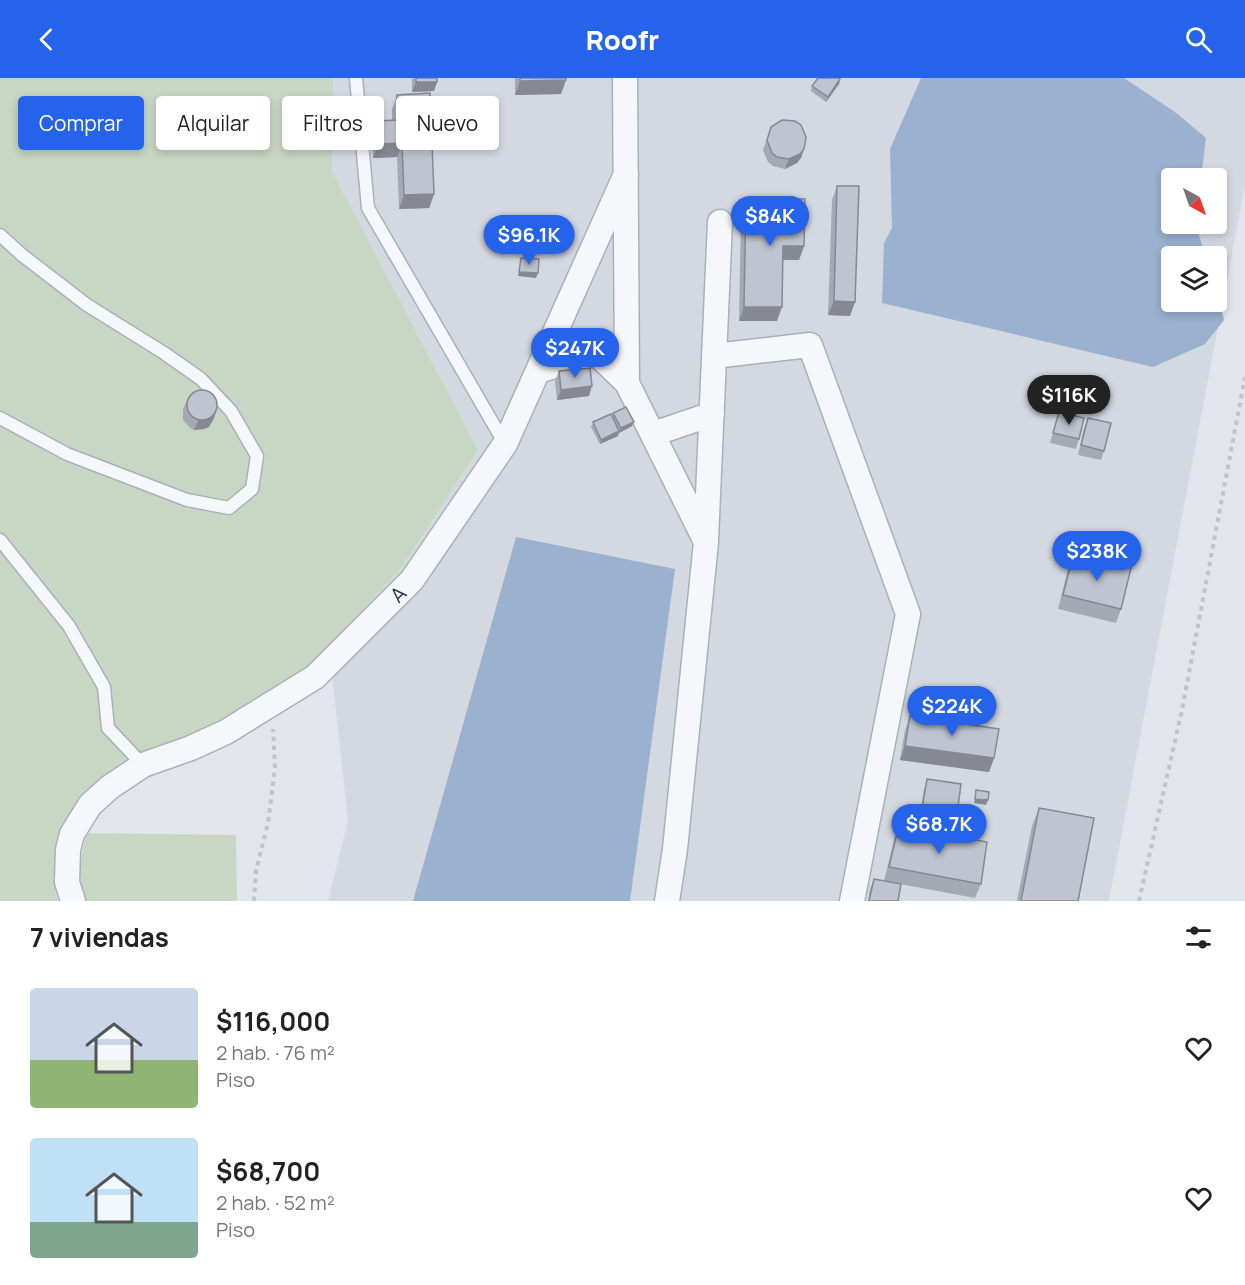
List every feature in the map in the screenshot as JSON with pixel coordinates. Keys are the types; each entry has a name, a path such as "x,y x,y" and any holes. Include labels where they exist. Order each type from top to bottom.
{"street":[{"path":"625,78 627,383"},
{"name":"A","path":"73,901 67,882 68,850 72,834 90,805 110,787 143,765 226,732 315,677 412,580 505,444 626,174"},
{"path":"667,901 675,849 706,542 720,222"},
{"path":"714,356 810,345 908,614 852,901"},
{"path":"538,371 596,353 627,383 706,542"},
{"path":"652,434 712,414"}],"lane":[{"path":"356,78 368,208 505,444"},
{"path":"0,235 87,305 164,353 201,380 231,411 257,456 252,489 229,508 187,500 67,454 0,418"},
{"path":"0,540 69,626 104,687 108,728 143,765"}],"path":[{"path":"1138,901 1182,710 1245,377"},
{"path":"254,901 256,871 268,823 275,768 272,704"}],"shaded area":[{"path":"333,78 1245,78 1245,185 1227,280 1227,246 1161,246 1161,312 1221,312 1109,901 328,901 348,821 329,647 400,570 478,450 332,171 332,150 384,150 384,96 333,96"}],"green space":[{"path":"0,78 333,78 333,96 282,96 282,150 332,150 332,171 478,450 400,570 309,667 221,721 147,755 58,843 54,872 58,901 0,901"},
{"path":"87,833 236,835 237,901 84,901 81,867"}],"water":[{"path":"921,78 1124,78 1175,112 1206,138 1202,168 1161,168 1161,234 1198,234 1203,246 1161,246 1161,312 1222,312 1224,320 1205,344 1153,367 882,303 884,243 892,228 890,149"},
{"path":"516,537 675,569 630,901 413,901"}],"building":[{"path":"416,78 437,78 437,82 416,82"},
{"path":"520,78 566,78 566,80 520,81"},
{"path":"818,78 840,79 828,97 812,86"},
{"path":"430,93 430,96 397,96"},
{"path":"396,120 396,143 384,144 384,121"},
{"path":"782,120 795,121 801,125 806,137 804,149 800,154 789,159 777,157 772,153 767,140 771,127"},
{"path":"402,150 432,150 434,194 404,195"},
{"path":"837,186 859,186 855,302 834,301"},
{"path":"746,198 805,199 804,246 783,246 782,307 744,307"},
{"path":"521,258 539,259 538,273 519,272"},
{"path":"590,368 592,386 561,390 559,371"},
{"path":"202,390 213,394 217,405 213,416 202,420 191,416 187,405 191,394"},
{"path":"626,407 634,422 621,428 613,413"},
{"path":"1059,412 1084,418 1079,439 1053,433"},
{"path":"611,414 619,431 601,440 593,422"},
{"path":"1088,418 1111,423 1104,451 1081,445"},
{"path":"1073,555 1131,568 1121,609 1063,595"},
{"path":"910,716 999,729 994,758 905,746"},
{"path":"927,779 961,784 957,814 922,809"},
{"path":"976,790 989,792 988,800 975,799"},
{"path":"1039,808 1094,818 1078,901 1021,901"},
{"path":"899,825 987,842 981,884 889,867"},
{"path":"874,879 901,884 898,901 869,901"}]}
